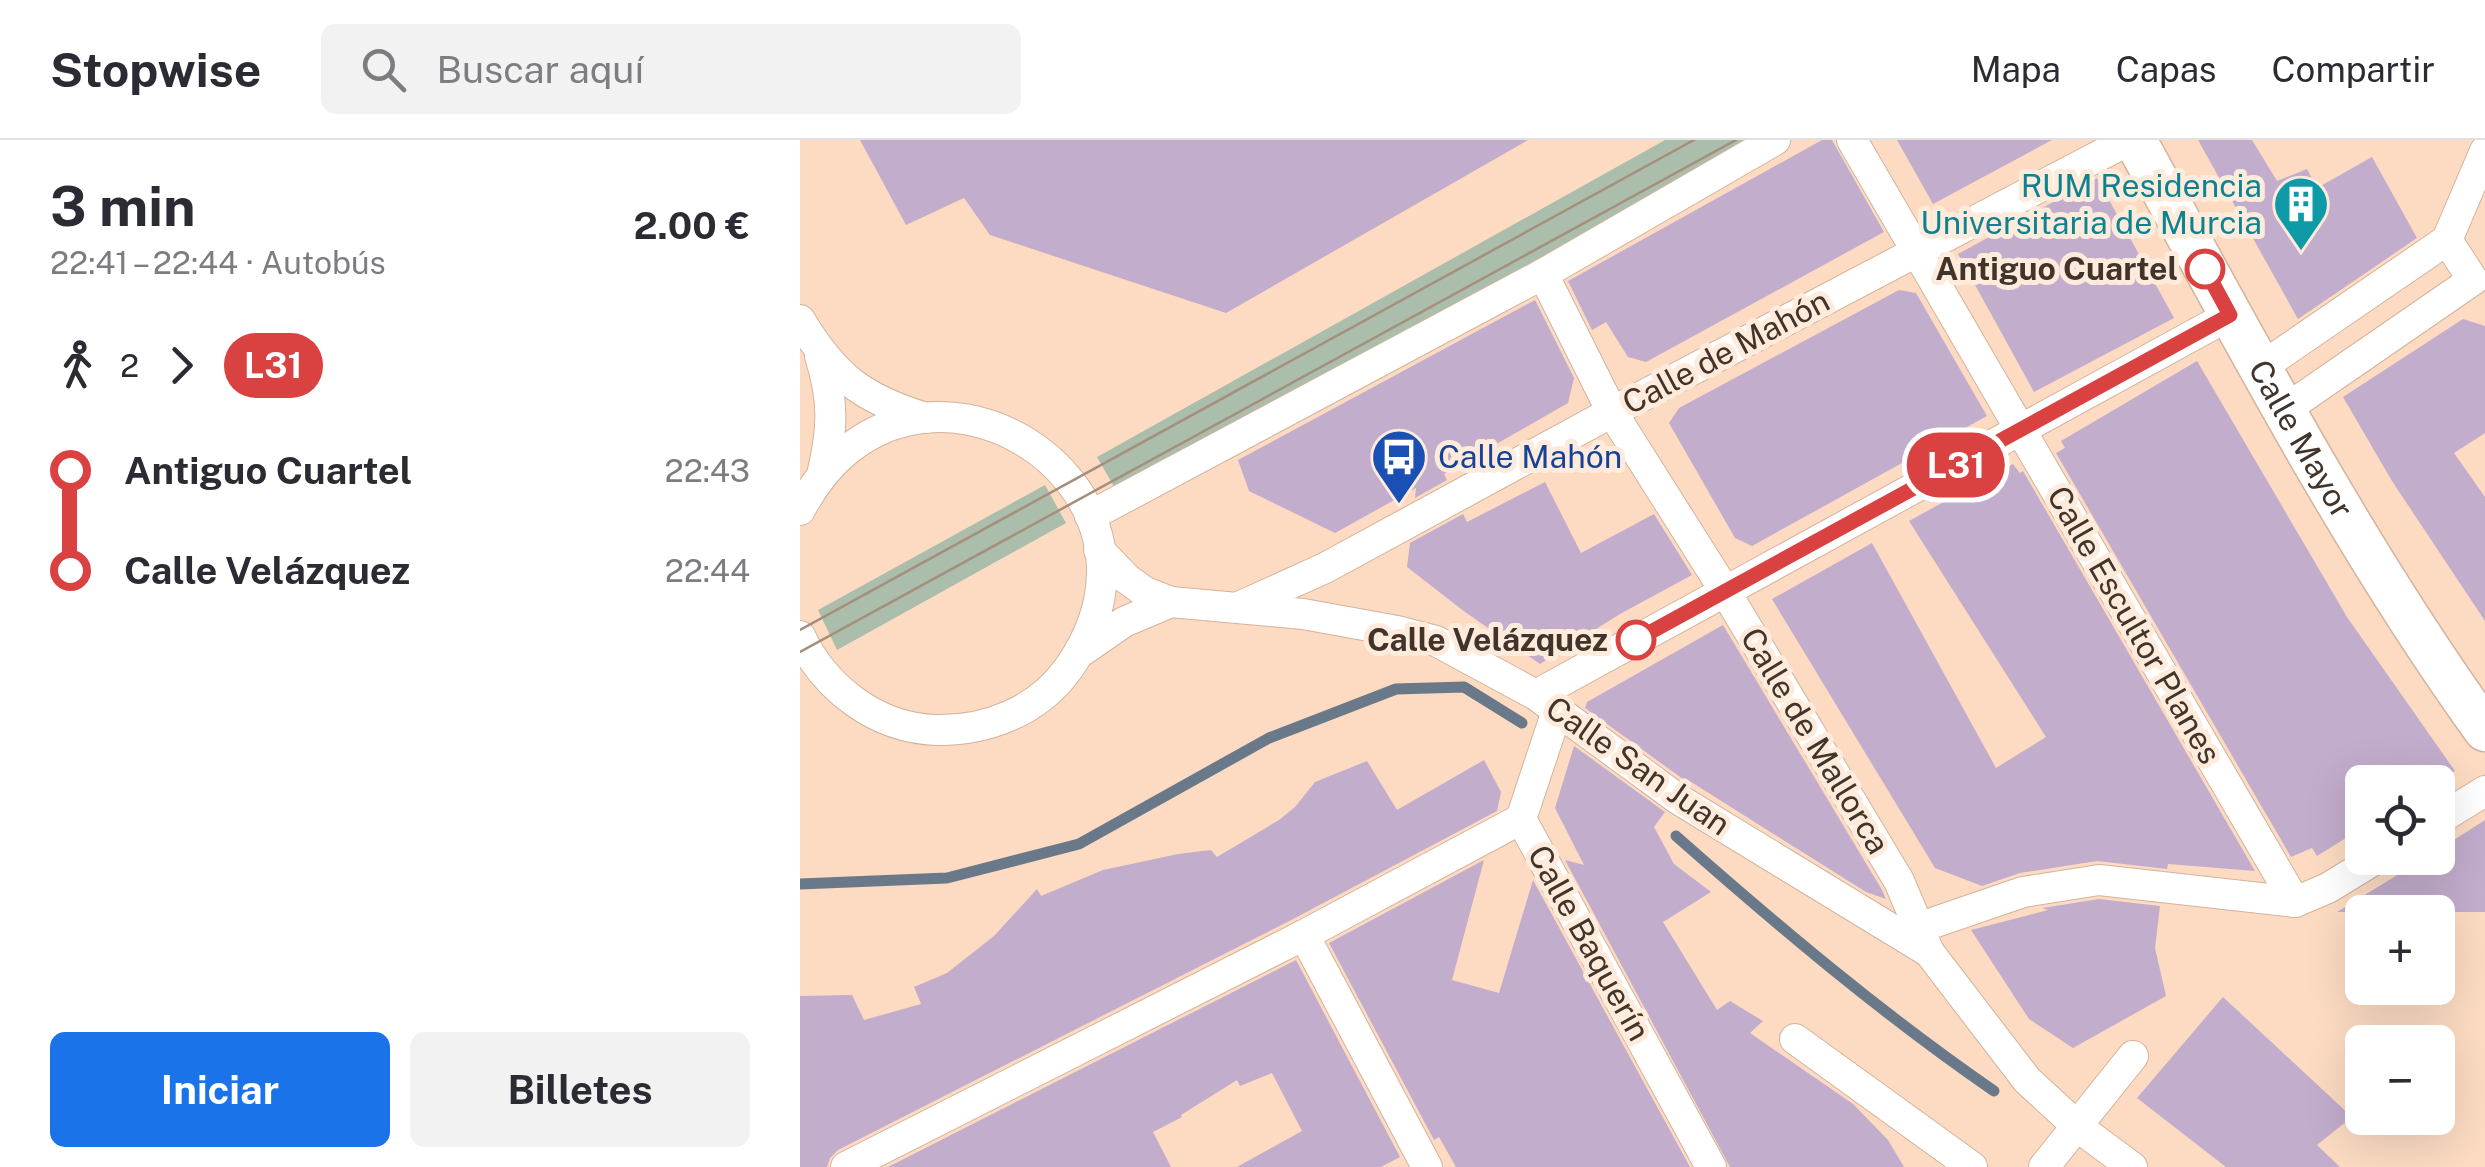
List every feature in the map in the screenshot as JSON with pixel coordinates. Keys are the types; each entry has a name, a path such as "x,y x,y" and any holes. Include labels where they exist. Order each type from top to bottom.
{"main road":[{"name":"Calle Mayor","path":"2132,140 2283,411 2403,610 2485,730"}],"street":[{"path":"1090,516 1543,274 1775,140"},
{"name":"Calle Escultor Planes","path":"1852,140 2295,902"},
{"name":"Calle de Mahón","path":"1238,607 1324,568 1612,412 2132,140"},
{"path":"2260,368 2447,240 2485,151"},
{"path":"2283,411 2479,282 2447,240"},
{"name":"Calle de Mallorca","path":"1543,274 1612,412 1898,882 1925,940"},
{"path":"1546,703 1724,591 2230,315"},
{"path":"800,320 819,352 854,388 926,418 977,420 1025,439 1064,472 1090,516 1100,550 1100,592 1080,653 1062,678 1040,698 984,725 924,729 866,710 841,692 812,660 800,636"},
{"path":"819,352 832,399 822,475"},
{"path":"800,510 822,475 858,442 879,430 926,418"},
{"name":"Calle San Juan","path":"1100,550 1127,579 1145,592 1171,602 1342,621 1436,641 1546,703 1678,800 1925,940 2027,1080 2078,1127 2132,1167"},
{"path":"1324,568 1328,602 1342,621"},
{"name":"Calle San Juan","path":"1080,653 1124,622 1171,602"},
{"path":"800,690 841,692"},
{"name":"Calle Baquerín","path":"1546,703 1522,819 1711,1167"},
{"path":"2455,810 2485,791"},
{"path":"846,1167 1304,935 1522,819"},
{"path":"1925,940 2023,892 2099,880 2295,902 2350,875"},
{"path":"1304,935 1428,1167"},
{"path":"1795,1039 1972,1167"},
{"path":"2044,1167 2133,1056"}],"green space":[{"path":"1665,140 1755,140 1117,492 1097,457"},
{"path":"1045,485 1066,523 837,650 818,610"}],"building":[{"path":"860,140 1528,140 1226,313 990,235 964,198 906,225"},
{"path":"1822,140 1832,140 1884,232 1646,362 1628,357 1606,322 1592,330 1568,281"},
{"path":"1897,140 2052,140 1933,204"},
{"name":"RUM Residencia Universitaria de Murcia","path":"2198,140 2252,140 2277,181 2307,169 2317,188 2372,157 2417,238 2298,319"},
{"path":"2097,178 2174,318 2034,392 1958,254"},
{"path":"1899,290 1916,293 1987,416 1752,546 1735,538 1669,423 1679,408"},
{"path":"1535,300 1574,378 1568,403 1444,474 1447,480 1415,498 1416,488 1335,533 1249,491 1238,460"},
{"path":"2463,319 2485,326 2485,433 2454,453 2485,497 2485,621 2392,481 2343,397"},
{"path":"2197,361 2347,617 2451,765 2345,765 2345,839 2317,856 2312,848 2291,857 2056,453 2065,448 2061,441"},
{"path":"2013,464 2020,473 2023,471 2255,871 2168,864 2167,869 2097,861 2020,873 1982,886 1935,868 1772,599 1872,543 1996,768 2046,737 1909,521"},
{"path":"1545,482 1581,553 1654,514 1692,575 1540,664 1407,567 1410,543 1463,514 1467,522"},
{"path":"1723,625 1886,899 1866,892 1687,782 1585,708 1587,702"},
{"path":"1574,746 1665,812 1654,827 1674,864 1711,892 1663,922 1717,1010 1730,1001 1763,1021 1750,1033 1853,1104 1888,1140 1904,1167 1730,1167 1565,860 1584,865 1555,808"},
{"path":"1484,760 1501,792 1497,811 838,1150 827,1167 800,1167 800,996 852,995 864,1020 921,1004 914,987 947,973 994,936 1037,889 1041,896 1103,870 1178,854 1211,850 1217,857 1279,820 1315,782 1367,761 1397,810"},
{"path":"2485,820 2485,912 2455,912 2455,895 2365,895 2397,875 2455,875 2455,839"},
{"path":"1484,860 1452,980 1499,993 1533,880 1690,1167 1456,1167 1439,1137 1434,1140 1329,943"},
{"path":"2099,899 2160,906 2155,948 2166,996 2073,1048 2029,1019 1971,930 2048,910 2042,908"},
{"path":"1296,960 1400,1157 1381,1167 1237,1167 1302,1131 1272,1073 1240,1086 1237,1080 1153,1132 1171,1167 888,1167"},
{"path":"2223,997 2345,1110 2345,1123 2317,1145 2340,1167 2226,1167 2137,1098"}],"waterway":[{"path":"800,884 947,878 1079,844 1269,738 1396,689 1464,687 1522,723"},
{"path":"1676,836 1831,968 1994,1091"}],"tram line":[{"path":"800,630 1694,140"},
{"path":"800,652 1736,140"}],"bus line":[{"name":"L31","path":"1636,640 2230,315 2205,269"}],"place":[{"name":"RUM Residencia Universitaria de Murcia","path":"2301,253"},
{"name":"Antiguo Cuartel","path":"2205,269"},
{"name":"Calle Mahón","path":"1399,506"},
{"name":"Calle Velázquez","path":"1636,640"}]}
